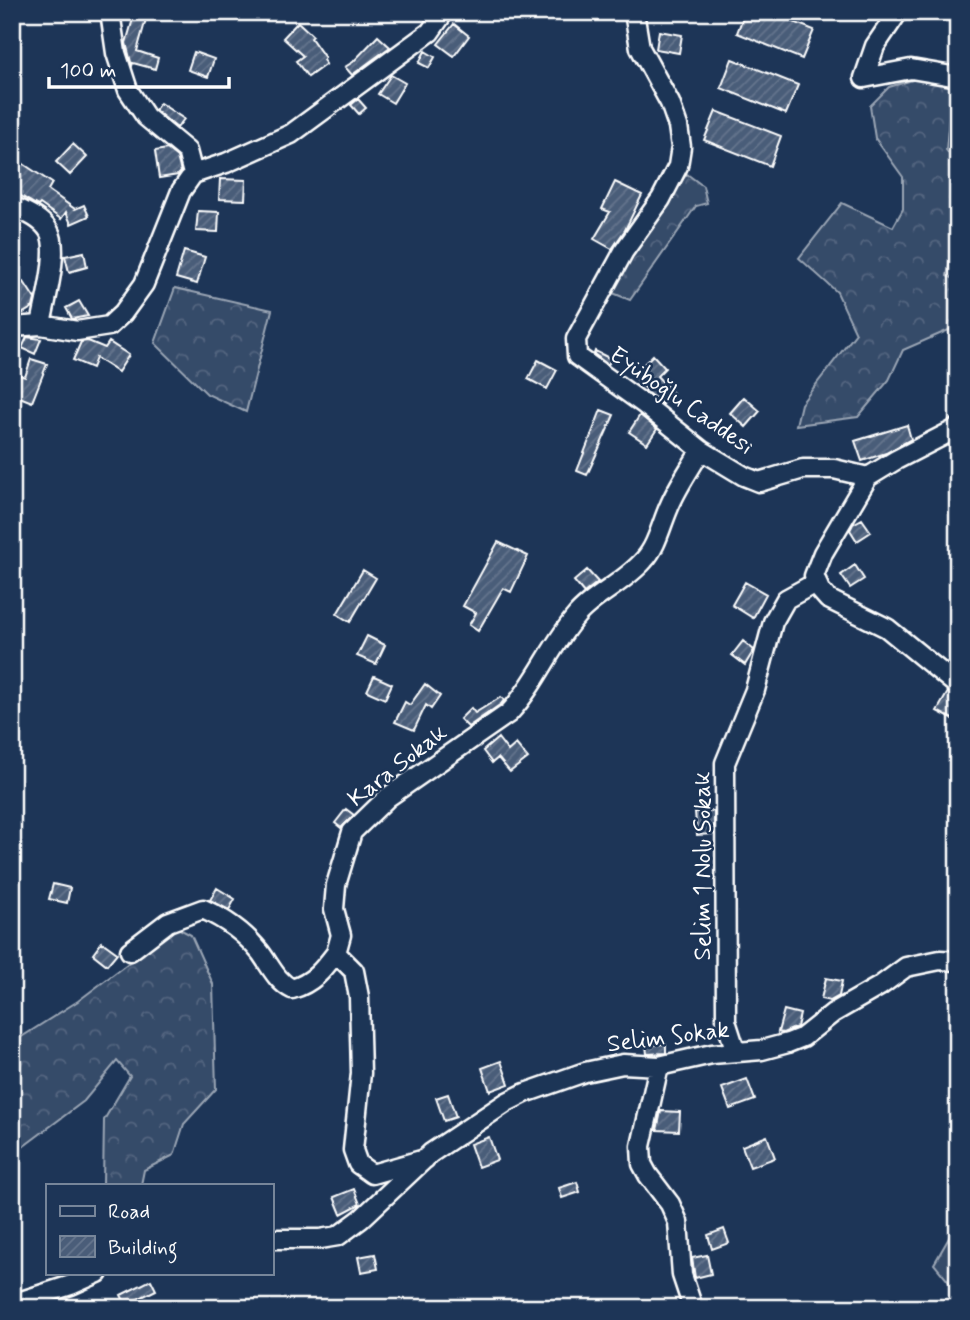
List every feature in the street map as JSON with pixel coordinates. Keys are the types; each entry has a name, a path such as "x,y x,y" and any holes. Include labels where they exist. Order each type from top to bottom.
{"street":[{"path":"110,12 116,53 128,90 146,117 187,151 193,174"},
{"path":"12,327 41,324 77,331 108,326 123,313 144,284 181,191 193,174 226,163 291,134 430,32 444,12"},
{"name":"Eyüboğlu Caddesi","path":"635,12 640,48 670,103 678,126 681,147 678,166 661,199 624,251 576,339 578,356 701,450 744,476 759,482 803,470 834,469 868,477"},
{"path":"898,12 875,46 864,78 911,69 958,77"},
{"path":"12,206 38,219 50,232 54,255 41,324"},
{"path":"958,428 868,477 823,553 814,576 828,599 887,628 958,686"},
{"name":"Kara Sokak","path":"336,953 341,935 334,909 336,885 352,832 388,797 514,708 577,615 623,581 650,552 670,504 701,450"},
{"name":"Selim 1 Nolu Sokak","path":"736,1052 726,1021 726,763 755,690 773,622 786,599 817,582"},
{"path":"130,951 168,922 202,909 240,930 284,985 292,989 307,984 336,953 354,971 359,997 360,1073 353,1150 358,1164 372,1174 425,1159"},
{"name":"Selim Sokak","path":"425,1159 507,1102 525,1093 585,1072 624,1064 659,1066 712,1054 762,1050 803,1037 833,1013 880,986 906,967 940,960 958,961"},
{"path":"659,1066 641,1146 642,1164 670,1204 678,1222 682,1275 693,1308"},
{"path":"273,1240 338,1236 361,1219 425,1159"},
{"path":"12,1304 96,1274"}],"green space":[{"path":"919,78 952,86 946,150 958,165 958,235 952,249 947,276 958,280 958,326 903,350 889,380 858,417 796,425 801,404 856,333 837,292 799,258 842,203 893,227 903,209 903,177 875,138 870,106 889,87"},
{"path":"687,174 703,186 707,203 696,206 630,300 603,289 628,251"},
{"path":"175,288 272,310 246,412 207,394 155,343"},
{"path":"176,927 191,935 213,984 216,1089 184,1124 174,1155 144,1170 141,1184 103,1184 104,1120 130,1076 117,1061 84,1101 12,1155 12,1043 78,1001"},
{"path":"958,1222 958,1291 957,1292 934,1264"}],"building":[{"path":"135,12 148,12 137,51 158,58 155,69 133,63 132,66 126,43"},
{"path":"745,12 769,12 814,30 802,59 737,33"},
{"path":"298,22 313,36 311,38 325,58 323,60 326,64 308,77 296,61 303,56 283,38"},
{"path":"454,24 469,36 454,56 438,44"},
{"path":"659,31 682,35 679,53 656,49"},
{"path":"378,36 390,47 352,75 345,67"},
{"path":"425,51 435,57 429,68 419,63"},
{"path":"194,52 214,59 208,77 188,70"},
{"path":"732,59 798,85 786,114 721,88"},
{"path":"391,75 405,83 393,103 378,94"},
{"path":"358,99 366,108 359,114 351,105"},
{"path":"160,103 184,119 177,128 155,110"},
{"path":"716,111 781,136 770,166 704,140"},
{"path":"73,144 87,157 70,175 56,162"},
{"path":"167,149 177,157 181,172 178,175 159,178 155,151"},
{"path":"19,161 52,183 48,190 75,209 84,205 89,216 71,224 66,212 61,219 12,189 12,172"},
{"path":"220,179 246,180 245,200 219,199"},
{"path":"615,182 642,195 625,230 612,249 594,239 610,212 602,209"},
{"path":"198,211 219,212 218,232 196,231"},
{"path":"184,251 205,257 197,284 176,278"},
{"path":"84,252 87,267 69,272 65,256"},
{"path":"24,282 35,299 33,307 20,315 12,316 12,290"},
{"path":"79,301 88,316 72,319 66,308"},
{"path":"27,337 41,339 35,354 22,348"},
{"path":"88,341 105,348 109,342 129,355 118,372 96,358 92,368 73,360 81,342"},
{"path":"595,351 611,359 608,365 594,354"},
{"path":"653,355 665,368 657,376 673,393 662,404 645,391 647,390 633,375"},
{"path":"31,359 47,364 32,402 12,394 17,374 25,377"},
{"path":"538,360 557,370 547,389 528,379"},
{"path":"744,397 760,411 746,427 730,413"},
{"path":"601,410 614,415 587,475 577,471"},
{"path":"640,415 657,429 647,444 629,432"},
{"path":"907,425 911,439 886,453 862,461 855,441"},
{"path":"862,519 871,532 857,541 850,530 853,524"},
{"path":"498,542 528,556 511,592 503,588 478,631 469,625 476,613 463,606"},
{"path":"855,565 864,579 850,588 841,575"},
{"path":"363,570 376,578 350,622 337,614"},
{"path":"587,570 598,582 584,593 574,581"},
{"path":"745,582 766,594 753,618 732,605"},
{"path":"367,636 385,645 376,664 357,656"},
{"path":"743,641 754,650 745,665 732,655"},
{"path":"374,676 392,684 385,699 367,691"},
{"path":"425,684 440,696 431,709 426,705 414,730 395,722 405,702 410,705"},
{"path":"948,692 958,697 958,722 937,711"},
{"path":"501,697 504,700 501,704 468,727 460,719 471,708 475,713"},
{"path":"498,738 508,751 516,744 528,758 510,772 498,758 492,763 483,751"},
{"path":"346,809 354,815 341,828 335,823"},
{"path":"714,811 714,834 697,835 695,812"},
{"path":"53,884 70,888 67,903 49,899"},
{"path":"217,888 235,899 229,910 210,900"},
{"path":"102,942 117,953 107,965 93,954"},
{"path":"826,978 842,981 839,996 830,1001 821,999"},
{"path":"784,1010 800,1014 797,1027 783,1033 778,1032"},
{"path":"666,1044 666,1053 647,1054 646,1045"},
{"path":"501,1061 509,1084 490,1091 482,1068"},
{"path":"747,1079 755,1100 730,1109 722,1088"},
{"path":"448,1094 456,1117 444,1121 436,1098"},
{"path":"661,1111 680,1112 679,1131 657,1130"},
{"path":"767,1136 775,1158 750,1167 742,1146"},
{"path":"489,1137 497,1160 478,1167 470,1144"},
{"path":"577,1182 580,1192 562,1198 559,1188"},
{"path":"354,1189 360,1204 341,1214 334,1197"},
{"path":"724,1229 729,1243 712,1249 708,1235"},
{"path":"375,1254 378,1269 361,1272 358,1257"},
{"path":"707,1255 711,1274 695,1278 692,1258"},
{"path":"151,1280 156,1290 126,1305 121,1295"}]}
